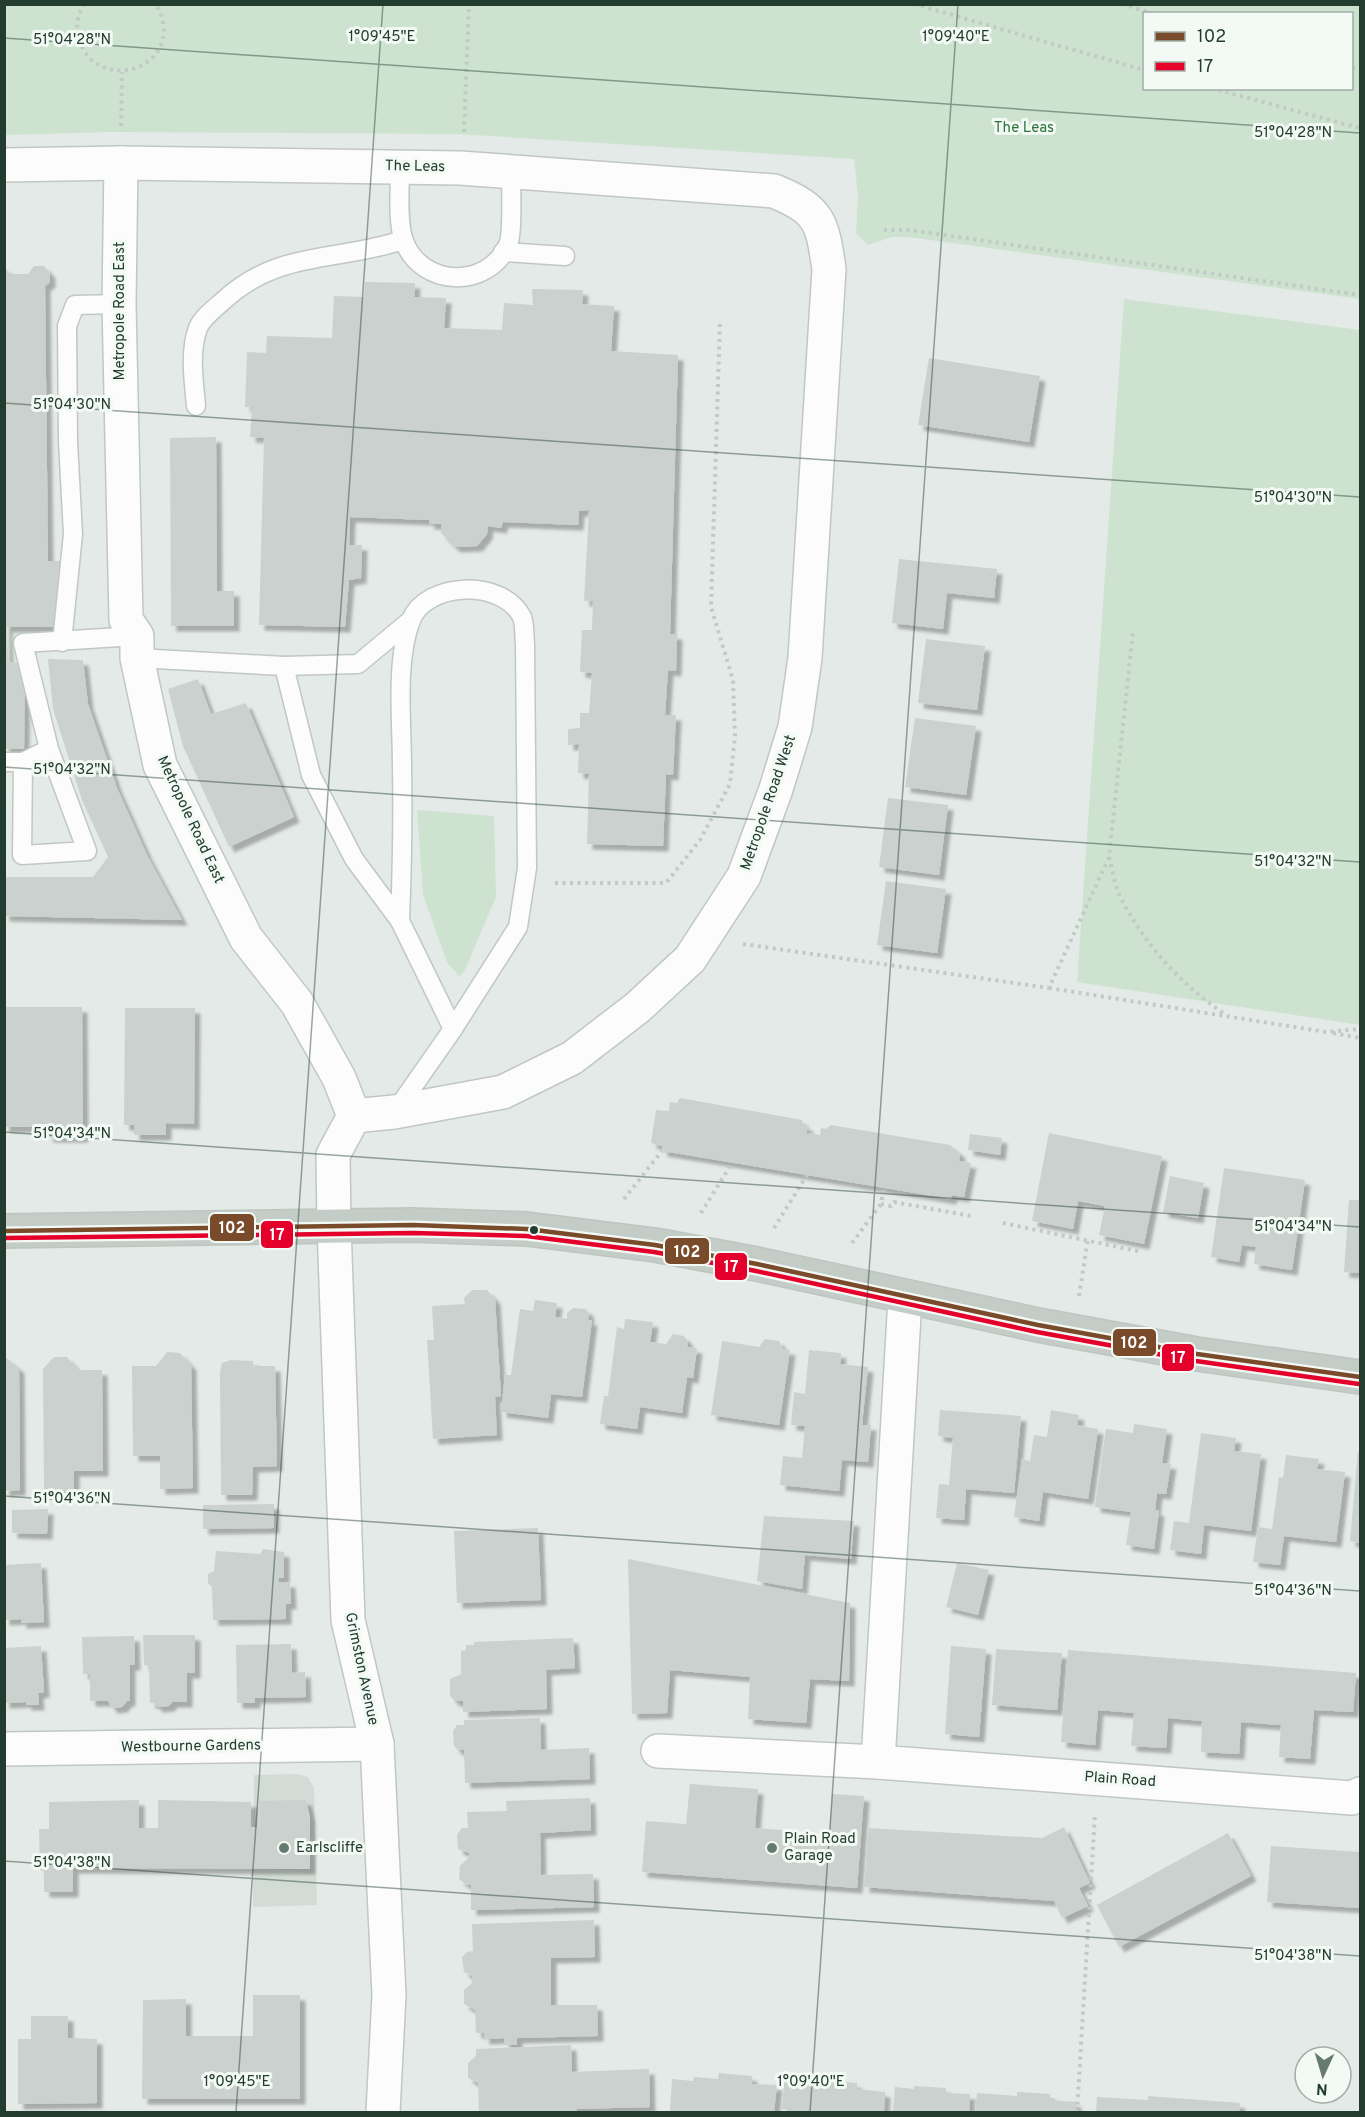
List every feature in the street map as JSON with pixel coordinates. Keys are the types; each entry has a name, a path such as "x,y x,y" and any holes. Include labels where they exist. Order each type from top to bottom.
{"highway":[{"path":"4,1231 470,1225 574,1235 656,1245 757,1264 905,1298 1150,1346 1360,1377"}],"street":[{"name":"The Leas","path":"4,165 121,163 460,168 774,191 798,201 816,216"},
{"name":"Metropole Road East","path":"121,163 118,304 126,621 137,647 160,765 246,938 297,1003 339,1078 354,1116"},
{"name":"Metropole Road West","path":"354,1116 394,1112 503,1092 572,1058 637,1008 690,958 744,876 776,789 795,727 805,658 829,269 825,242 816,216"},
{"path":"334,1226 333,1155 354,1116"},
{"name":"Grimston Avenue","path":"334,1226 348,1620 377,1744 389,1995 383,2112"},
{"path":"878,1762 905,1298"},
{"name":"Westbourne Gardens","path":"4,1749 377,1744"},
{"name":"Plain Road","path":"658,1751 878,1762 1340,1797 1360,1794"}],"lane":[{"path":"400,167 403,240 415,260 434,274 464,279 494,265 508,244 512,172"},
{"path":"196,406 193,356 198,327 240,285 270,270 330,254 381,247 403,240"},
{"path":"502,252 565,256"},
{"path":"62,642 73,534 68,442 67,326 75,305 118,304"},
{"path":"23,762 22,855 87,851 49,749 23,644 62,642 137,647 284,666 358,664 411,620 421,605 452,591 479,588 505,598 522,617 525,656 527,868 518,927 453,1029 394,1112"},
{"path":"400,921 403,831 401,686 411,620"},
{"path":"284,666 311,774 354,859 400,921 453,1029"},
{"path":"4,762 23,762 49,749"}],"path":[{"path":"85,4 78,19 77,34 82,48 92,62 105,69 122,72 141,66 158,50 163,37 164,22 156,4"},
{"path":"460,168 464,135 469,4"},
{"path":"914,4 1143,70"},
{"path":"1122,4 1148,12"},
{"path":"121,163 122,72"},
{"path":"1218,90 1360,128"},
{"path":"884,231 910,230 1360,295"},
{"path":"525,883 666,883 700,840 730,784 735,736 733,680 711,607 720,321"},
{"path":"1049,988 1109,856 1133,631"},
{"path":"1109,856 1122,901 1167,968 1196,994 1228,1016"},
{"path":"736,943 1049,988 1360,1038"},
{"path":"1326,1032 1360,1029"},
{"path":"624,1199 662,1151"},
{"path":"701,1213 732,1163"},
{"path":"774,1228 807,1175"},
{"path":"852,1244 881,1204 884,1188"},
{"path":"881,1204 891,1206 894,1202 971,1216"},
{"path":"1004,1223 1142,1252"},
{"path":"1078,1297 1088,1239"},
{"path":"1077,2112 1096,1807"}],"shaded area":[{"name":"Earlscliffe","path":"297,1774 308,1777 314,1788 317,1905 253,1907 254,1775"}],"green space":[{"name":"The Leas","path":"4,5 1360,5 1360,299 908,237 892,237 868,245 856,233 858,197 854,159 457,134 109,132 5,135"},
{"path":"1124,299 1360,330 1360,1025 1077,982"},
{"path":"417,810 494,816 496,897 464,972 459,976 447,962 423,895"}],"building":[{"path":"4,266 10,274 28,274 34,266 44,266 50,273 50,282 45,286 48,561 63,561 62,627 7,627 8,662 25,663 24,749 4,749"},
{"path":"365,282 415,283 414,297 446,298 444,328 502,330 504,303 533,305 532,289 583,290 582,304 614,306 611,351 678,355 670,634 677,634 676,671 668,670 665,715 676,715 673,775 666,774 663,846 587,844 589,774 578,773 579,744 568,745 568,729 580,728 580,713 589,713 592,673 580,672 582,630 592,630 593,601 584,601 589,510 579,511 578,525 503,522 501,528 488,526 487,534 477,546 455,547 441,533 441,524 429,524 429,520 350,517 349,545 362,545 361,578 349,580 345,627 259,625 264,438 250,437 252,407 245,407 247,352 266,353 267,336 332,338 334,296 364,297"},
{"path":"929,358 1040,376 1029,442 918,425"},
{"path":"216,437 217,591 234,591 234,626 171,626 170,438"},
{"path":"899,559 997,569 994,598 947,593 943,629 892,623"},
{"path":"926,639 985,646 977,710 918,703"},
{"path":"48,659 83,660 88,704 117,788 147,855 182,920 4,916 4,877 93,877 108,857 82,800 53,709"},
{"path":"198,679 211,714 246,703 294,817 229,847 183,746 168,689"},
{"path":"915,718 976,726 966,795 905,787"},
{"path":"888,798 948,805 939,875 879,867"},
{"path":"886,881 946,889 937,953 877,945"},
{"path":"4,1007 82,1007 83,1137 48,1137 48,1127 4,1127"},
{"path":"125,1008 195,1008 194,1124 166,1123 166,1135 134,1135 134,1125 124,1125"},
{"path":"680,1098 802,1120 803,1125 808,1126 806,1133 820,1135 821,1128 826,1129 831,1125 950,1145 960,1153 959,1161 971,1163 964,1197 952,1195 951,1199 662,1151 662,1146 651,1143 656,1110 669,1111 670,1102 677,1103"},
{"path":"1049,1133 1162,1156 1144,1244 1099,1235 1105,1206 1078,1201 1073,1229 1032,1221"},
{"path":"970,1134 1002,1138 1000,1155 968,1150"},
{"path":"1224,1168 1305,1180 1292,1270 1254,1264 1256,1247 1242,1245 1239,1262 1211,1257"},
{"path":"1170,1176 1204,1183 1198,1218 1163,1212"},
{"path":"1349,1200 1360,1200 1360,1273 1344,1272"},
{"path":"472,1290 487,1290 495,1299 501,1396 495,1397 497,1435 433,1439 427,1340 434,1340 432,1306 465,1304 464,1298"},
{"path":"535,1300 557,1303 555,1317 567,1319 567,1313 573,1308 586,1309 589,1314 588,1320 592,1320 582,1397 551,1394 548,1418 501,1412 505,1375 511,1375 520,1309 533,1311"},
{"path":"625,1319 653,1322 650,1342 666,1344 673,1334 684,1336 688,1342 687,1347 697,1348 693,1378 687,1377 682,1413 640,1407 637,1429 600,1424 604,1396 608,1396 617,1327 624,1329"},
{"path":"765,1339 779,1341 783,1349 790,1350 779,1425 711,1415 722,1341 759,1347"},
{"path":"809,1350 841,1353 840,1364 868,1367 862,1425 871,1425 868,1462 842,1460 839,1491 780,1485 783,1456 802,1458 805,1426 791,1425 794,1392 805,1394"},
{"path":"167,1352 180,1353 191,1365 193,1488 160,1489 160,1456 133,1456 132,1366 156,1366"},
{"path":"4,1356 19,1368 20,1490 4,1491"},
{"path":"54,1357 67,1357 78,1370 102,1370 103,1471 74,1471 74,1492 44,1491 43,1369"},
{"path":"231,1360 253,1361 253,1366 275,1366 277,1466 253,1467 252,1495 221,1495 220,1372 222,1363"},
{"path":"940,1410 1021,1416 1014,1493 966,1489 964,1520 936,1518 939,1484 949,1485 953,1438 938,1436"},
{"path":"1051,1410 1079,1415 1077,1425 1098,1429 1088,1499 1043,1492 1039,1521 1014,1517 1022,1459 1030,1461 1034,1435 1047,1437"},
{"path":"1134,1424 1167,1429 1162,1463 1171,1464 1166,1494 1157,1493 1155,1510 1159,1511 1154,1549 1126,1545 1131,1512 1095,1507 1106,1429 1133,1433"},
{"path":"1201,1433 1236,1438 1234,1451 1261,1454 1251,1531 1204,1525 1201,1554 1170,1550 1174,1521 1189,1523"},
{"path":"1358,1451 1360,1451 1360,1543 1350,1541"},
{"path":"1286,1455 1319,1459 1317,1469 1345,1472 1336,1542 1284,1536 1280,1565 1253,1562 1258,1527 1272,1529 1279,1477 1283,1478"},
{"path":"274,1504 274,1528 203,1529 203,1505"},
{"path":"48,1509 47,1534 12,1533 12,1510"},
{"path":"764,1516 854,1521 851,1559 805,1555 802,1589 757,1581"},
{"path":"538,1528 541,1600 457,1603 454,1531"},
{"path":"263,1549 284,1552 284,1578 279,1578 278,1582 290,1582 291,1604 286,1604 286,1619 213,1620 212,1587 208,1583 208,1574 214,1571 216,1551 260,1554"},
{"path":"628,1559 850,1603 849,1681 810,1679 806,1723 748,1719 750,1677 670,1670 667,1713 632,1714"},
{"path":"41,1563 44,1622 21,1623 21,1619 4,1620 4,1565"},
{"path":"957,1563 989,1570 978,1615 946,1607"},
{"path":"143,1635 195,1635 195,1673 187,1673 187,1702 172,1702 169,1706 158,1707 150,1703 149,1666 144,1665"},
{"path":"134,1636 135,1665 130,1665 130,1701 122,1707 112,1708 108,1701 90,1701 90,1674 83,1674 82,1637"},
{"path":"573,1638 575,1668 546,1670 547,1709 463,1712 463,1701 455,1701 450,1696 450,1679 461,1674 461,1651 466,1650 466,1645 474,1645 474,1642"},
{"path":"291,1644 292,1673 305,1672 306,1697 255,1698 255,1703 237,1703 236,1645"},
{"path":"41,1646 44,1692 38,1693 39,1705 26,1705 26,1702 4,1703 4,1648"},
{"path":"951,1646 986,1649 979,1737 945,1734"},
{"path":"996,1649 1062,1653 1057,1710 992,1705"},
{"path":"1068,1650 1356,1673 1353,1712 1314,1710 1310,1759 1279,1757 1281,1725 1241,1722 1239,1754 1201,1752 1202,1721 1168,1718 1166,1748 1131,1746 1134,1713 1098,1710 1095,1745 1061,1742"},
{"path":"540,1718 541,1750 589,1748 590,1779 465,1783 464,1750 458,1750 454,1746 453,1731 457,1725 464,1725 464,1720"},
{"path":"690,1784 758,1789 755,1828 794,1831 793,1839 829,1842 832,1794 864,1796 857,1888 642,1872 646,1821 686,1824"},
{"path":"590,1798 591,1830 540,1833 541,1875 593,1874 594,1907 471,1910 471,1885 459,1879 460,1866 469,1857 469,1853 458,1849 457,1835 462,1828 468,1828 467,1812 507,1811 506,1801"},
{"path":"139,1800 139,1828 158,1828 158,1800 251,1802 251,1827 260,1827 259,1801 306,1800 310,1817 310,1869 73,1868 73,1892 44,1892 44,1871 40,1870 39,1829 49,1829 49,1802"},
{"path":"1064,1827 1090,1883 1079,1888 1088,1906 1062,1918 1054,1901 864,1887 868,1828 1042,1838"},
{"path":"1228,1833 1251,1876 1119,1947 1097,1905"},
{"path":"1271,1846 1360,1852 1360,1908 1267,1902"},
{"path":"594,1920 595,1957 551,1958 551,2005 597,2005 598,2036 517,2038 517,2045 504,2045 504,2038 484,2039 484,2033 476,2033 475,2010 464,2004 464,1990 472,1983 472,1976 464,1972 462,1957 467,1952 473,1951 472,1924"},
{"path":"253,1995 300,1995 300,2099 142,2099 143,2000 186,1999 186,2036 253,2036"},
{"path":"31,2016 68,2016 68,2038 97,2039 97,2103 18,2104 18,2039 31,2039"},
{"path":"571,2045 572,2072 649,2069 650,2107 576,2109 577,2112 479,2111 478,2083 468,2078 468,2063 476,2056 476,2049"},
{"path":"719,2073 752,2076 752,2084 777,2085 774,2112 670,2112 672,2079 693,2081 694,2077 718,2079"},
{"path":"785,2073 809,2075 809,2079 857,2083 857,2089 885,2092 884,2112 801,2112 782,2109"},
{"path":"914,2086 946,2088 946,2093 970,2094 969,2112 893,2112 895,2087 914,2089"},
{"path":"1017,2092 1050,2094 1050,2100 1076,2102 1076,2112 975,2112 977,2093 1017,2096"},
{"path":"1148,2096 1240,2103 1239,2112 1096,2112 1097,2097 1148,2100"}],"transit line":[{"name":"102","path":"4,1231 413,1225 527,1229 655,1245 757,1264 1038,1325 1197,1354 1360,1377"},
{"name":"17","path":"4,1238 413,1233 526,1236 654,1252 756,1271 1037,1332 1196,1361 1359,1384"}],"place":[{"name":"Earlscliffe","path":"284,1848"},
{"name":"Plain Road Garage","path":"772,1848"}]}
